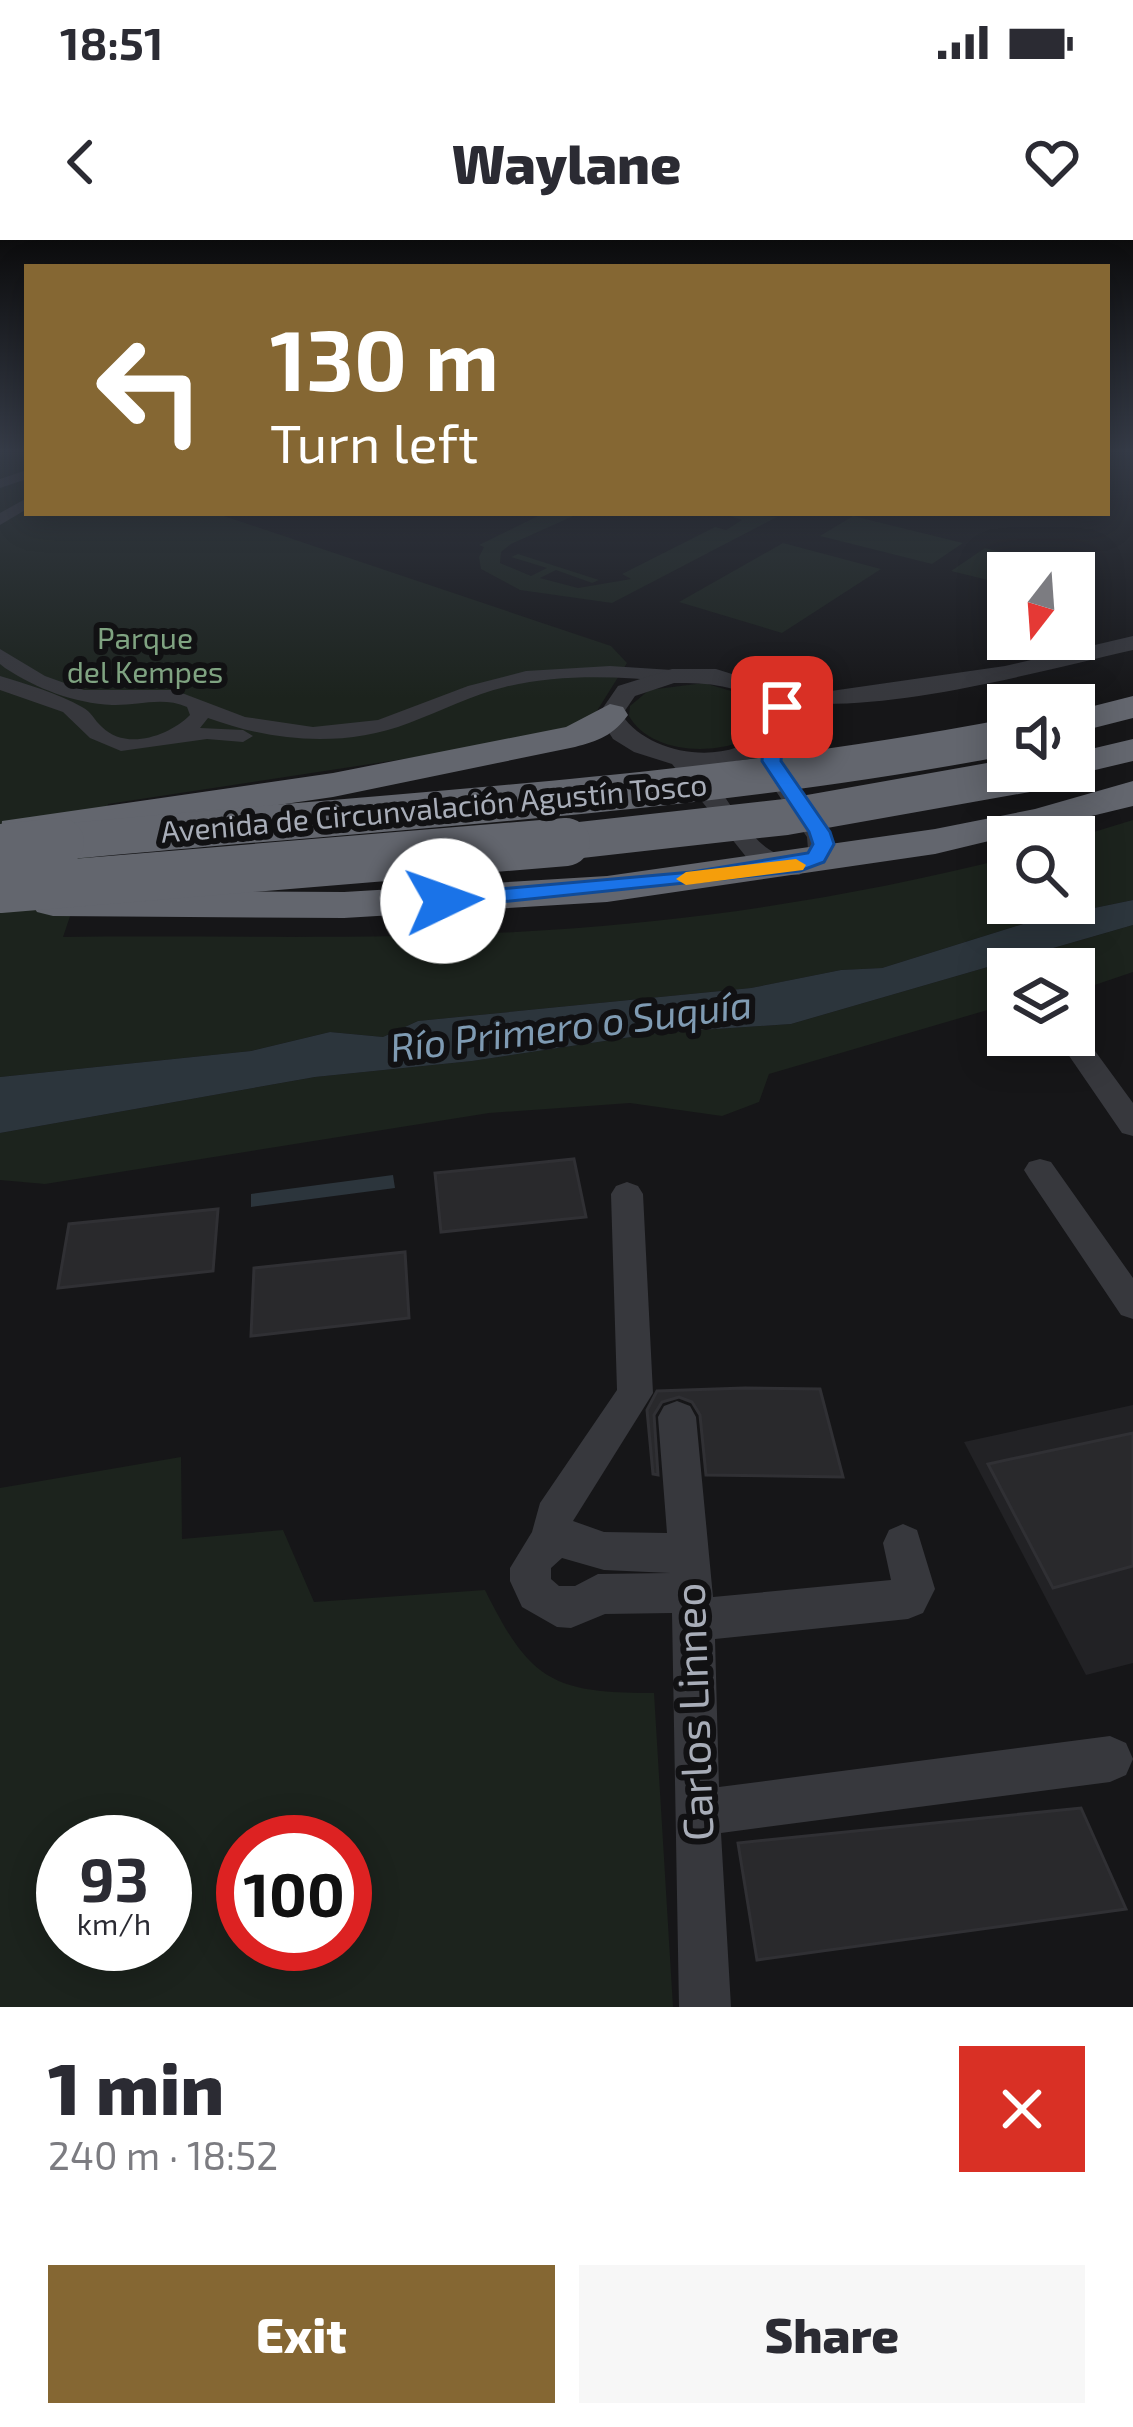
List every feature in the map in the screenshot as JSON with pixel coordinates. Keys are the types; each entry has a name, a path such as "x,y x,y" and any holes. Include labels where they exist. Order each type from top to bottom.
{"highway":[{"path":"1095,717 1133,707"},
{"path":"0,834 459,762 575,736 598,727 613,708"},
{"name":"Avenida de Circunvalación Agustín Tosco","path":"0,848 676,790 875,763 987,741"},
{"path":"1095,759 1133,750"},
{"name":"Avenida de Circunvalación Agustín Tosco","path":"0,889 693,829 987,782"},
{"path":"0,906 403,903 654,882 800,865 952,838 1133,793"}],"street":[{"path":"0,655 60,688 85,696 167,694 238,723 346,731 383,725 506,681 613,672 716,676 767,693 808,699 1005,673 1133,644"},
{"path":"659,753 723,758 748,753 828,713 1019,683 1133,658"},
{"path":"613,708 633,686 672,676"},
{"path":"0,682 76,712 100,737 122,743 207,733 299,742 374,740 416,730 508,694 555,686 596,692 613,708 623,736 688,767 704,781 747,849 766,860 800,865 822,852 822,838 776,771 770,754 786,716 767,693"},
{"path":"91,725 100,710 127,698"},
{"path":"166,739 196,722 200,716 195,704"},
{"path":"1083,1056 1133,1125"},
{"path":"1040,1170 1133,1305"},
{"path":"627,1194 635,1393 554,1516 550,1542 531,1569 536,1591 553,1606 578,1608 598,1594 691,1588 908,1599 914,1589 903,1543"},
{"name":"Carlos Linneo","path":"677,1417 691,1588 706,2007"},
{"path":"550,1542 573,1538 691,1588"},
{"path":"696,1813 1110,1759"}],"shaded area":[{"path":"1133,1405 1133,1663 1086,1675 964,1442"}],"green space":[{"name":"Parque del Kempes","path":"0,532 273,532 611,646 627,663 590,722 469,749 108,804 63,937 427,935 606,926 780,904 987,863 987,924 1023,924 882,968 841,970 751,988 418,1021 383,1037 330,1032 251,1051 0,1077"},
{"path":"504,532 537,532 501,552 500,563 531,576 547,568 511,557 518,554 599,580 592,583 556,570 540,578 578,588 631,579 622,574 704,532 747,532 612,603 520,590 481,569 479,557 484,547 479,545"},
{"path":"920,532 963,543 932,564 820,536"},
{"path":"783,543 881,569 782,633 679,602"},
{"path":"985,548 1001,552 987,552 987,580 951,571"},
{"path":"704,683 755,698 768,717 766,726 735,744 695,749 656,740 629,716 630,706 649,690"},
{"path":"1133,820 1133,900 1095,908 1095,832"},
{"path":"1133,925 1133,972 1095,985 1095,948 1054,948"},
{"path":"987,967 987,1010 769,1074 759,1102 722,1116 630,1103 489,1113 45,1184 0,1180 0,1133 315,1077 472,1061 658,1033 791,1024"},
{"path":"181,1457 182,1539 283,1530 314,1602 485,1590 516,1644 548,1676 591,1690 654,1693 673,2007 0,2007 0,1488"}],"water":[{"name":"Río Primero o Suquía","path":"1133,900 1133,925 1054,948 987,948 987,967 791,1024 658,1033 472,1061 315,1077 0,1133 0,1077 251,1051 330,1032 383,1037 418,1021 751,988 841,970 882,968 1023,924 1095,924 1095,908"},
{"path":"393,1175 395,1188 251,1207 251,1194"}],"building":[{"path":"574,1159 586,1217 441,1232 435,1173"},
{"path":"218,1209 213,1271 58,1288 69,1224"},
{"path":"405,1252 409,1318 251,1336 254,1268"},
{"path":"820,1389 843,1477 706,1475 700,1415 692,1402 679,1397 662,1402 654,1415 658,1475 653,1474 647,1410 657,1391"},
{"path":"1133,1433 1133,1566 1053,1588 988,1464"},
{"path":"1081,1808 1126,1909 757,1960 738,1843"}],"slow traffic":[{"path":"686,879 796,865"}],"route":[{"path":"443,901 692,878 800,865 817,857 823,844 820,832 784,785 770,754 786,723 782,707"}]}
